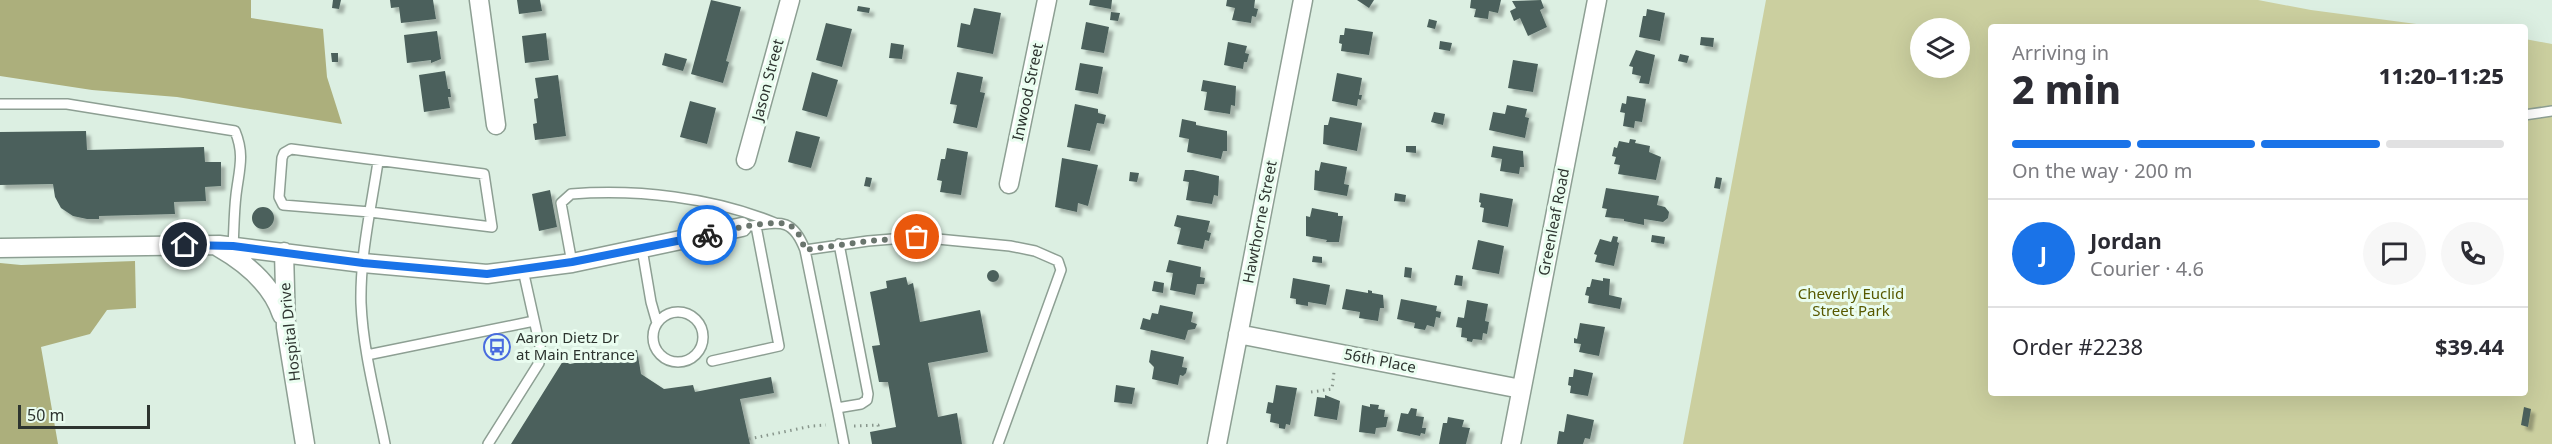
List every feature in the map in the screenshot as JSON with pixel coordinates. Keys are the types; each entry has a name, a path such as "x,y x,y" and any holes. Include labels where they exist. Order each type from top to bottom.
{"street":[{"path":"480,0 496,125"},
{"name":"Jason Street","path":"746,160 790,0"},
{"name":"Inwood Street","path":"1009,184 1047,0"},
{"name":"Hawthorne Street","path":"1217,444 1303,0"},
{"name":"Greenleaf Road","path":"1512,444 1597,0"},
{"path":"0,248 233,246 363,263 487,274 572,262 749,227"},
{"path":"214,245 243,262 265,285 281,311 286,327"},
{"name":"Hospital Drive","path":"284,252 286,327 305,444"},
{"name":"56th Place","path":"1238,334 1521,389"}],"lane":[{"path":"0,104 67,104 235,131 241,146 242,157 236,196 233,246"},
{"path":"2528,115 2552,111"},
{"path":"291,149 484,174 492,227 370,212 283,205 279,197 284,153 291,149"},
{"path":"378,162 363,263 361,304 367,355 385,444"},
{"path":"572,262 561,203 571,194 650,195 739,210 777,224"},
{"path":"712,361 779,346 749,227 789,225 799,233 805,250 844,444"},
{"path":"805,250 839,244 917,237 1035,251 1058,261 1061,270 998,444"},
{"path":"837,408 861,404 867,400 868,394 839,244"},
{"path":"642,249 657,323 653,335 654,344 664,358 672,361 686,360 699,350 701,327 689,315 672,313 657,323"},
{"path":"488,444 539,363 541,351 523,270"},
{"path":"367,355 534,321"}],"path":[{"path":"1311,392 1332,389 1334,372"},
{"path":"749,439 812,426 878,425 879,430"}],"green space":[{"path":"0,0 251,0 251,18 323,29 327,77 342,124 177,97 92,90 0,76"},
{"name":"Cheverly Euclid Street Park","path":"1766,0 2258,0 2311,10 2416,24 1988,24 1988,396 2528,396 2528,40 2552,44 2552,444 1683,444"},
{"path":"135,261 136,308 107,310 90,334 41,347 58,444 0,444 0,263 21,265"}],"building":[{"path":"333,0 341,0 339,9 332,8"},
{"path":"390,0 433,0 436,19 401,23 399,7 391,8"},
{"path":"517,0 540,0 542,11 519,14"},
{"path":"711,0 741,7 726,61 729,62 723,83 691,74"},
{"path":"1090,0 1112,0 1111,9 1089,5"},
{"path":"1227,0 1255,0 1254,8 1258,9 1256,17 1252,16 1251,23 1232,20 1235,8 1226,6"},
{"path":"1357,0 1374,0 1369,8"},
{"path":"1471,0 1501,0 1498,13 1489,11 1488,19 1474,17 1476,9 1470,8"},
{"path":"1541,0 1544,8 1540,10 1547,27 1528,36 1520,18 1514,21 1510,11 1516,8 1512,1"},
{"path":"858,6 870,8 869,13 857,11"},
{"path":"974,8 1001,13 993,54 957,47 961,23 970,25"},
{"path":"1647,9 1665,13 1660,41 1639,37 1643,16 1646,16"},
{"path":"1111,12 1120,13 1118,21 1110,20"},
{"path":"1429,19 1437,21 1435,29 1427,27"},
{"path":"1086,22 1109,27 1104,53 1081,49"},
{"path":"826,23 852,29 842,67 816,60"},
{"path":"1345,28 1373,32 1369,55 1341,51 1340,35 1344,35"},
{"path":"437,31 441,59 431,63 431,60 407,63 404,35"},
{"path":"546,33 549,60 525,63 522,36"},
{"path":"1701,37 1714,38 1713,47 1700,45"},
{"path":"1440,41 1452,43 1450,51 1439,49"},
{"path":"1228,42 1247,46 1245,53 1249,54 1243,69 1224,65"},
{"path":"891,43 904,45 902,59 889,58"},
{"path":"1636,50 1655,55 1649,84 1639,83 1641,76 1632,74 1633,67 1629,66"},
{"path":"331,53 338,53 338,62 332,62"},
{"path":"665,53 687,59 683,71 662,65"},
{"path":"1680,54 1689,56 1687,63 1678,61"},
{"path":"1513,60 1538,64 1533,92 1508,88"},
{"path":"1080,63 1103,67 1098,94 1075,90"},
{"path":"445,71 448,89 450,89 451,97 448,97 450,108 424,112 419,75"},
{"path":"812,72 838,80 827,117 802,110"},
{"path":"957,72 983,77 980,92 985,93 977,128 953,123 957,105 950,104"},
{"path":"1337,73 1362,78 1359,95 1362,95 1361,100 1358,99 1357,106 1332,101"},
{"path":"558,75 566,136 535,140 533,124 537,123 534,99 538,98 535,78"},
{"path":"1203,80 1236,86 1235,106 1231,105 1230,114 1204,110 1207,92 1201,91"},
{"path":"1627,96 1646,99 1642,122 1635,121 1634,128 1623,126 1625,113 1620,112 1622,103 1626,104"},
{"path":"690,101 716,108 707,144 680,137"},
{"path":"1075,104 1098,109 1098,113 1106,115 1104,124 1097,123 1090,151 1067,147"},
{"path":"1507,105 1527,109 1525,117 1529,118 1525,138 1489,130 1493,112 1505,114"},
{"path":"1434,112 1445,114 1443,125 1431,122"},
{"path":"1330,117 1362,123 1357,151 1323,144 1324,125 1328,125"},
{"path":"1182,119 1196,122 1196,125 1227,131 1227,151 1223,151 1221,159 1187,152 1189,139 1179,137"},
{"path":"86,131 87,150 204,147 205,162 221,162 221,186 205,187 206,201 174,202 175,214 99,216 99,219 87,219 73,216 61,208 55,197 53,184 0,185 0,132"},
{"path":"796,131 820,137 811,168 788,162"},
{"path":"1630,139 1636,140 1635,143 1650,146 1649,152 1661,157 1656,180 1618,174 1620,165 1614,164 1616,157 1612,156 1614,147 1617,148 1619,141 1629,143"},
{"path":"1406,146 1416,146 1416,153 1406,152"},
{"path":"1493,146 1523,151 1524,167 1520,167 1519,174 1500,171 1502,159 1491,157"},
{"path":"947,148 968,152 961,195 940,192 942,181 937,180 941,159 945,159"},
{"path":"1062,158 1098,165 1088,206 1078,203 1077,212 1055,207"},
{"path":"1321,162 1347,167 1344,184 1349,185 1347,196 1314,190 1315,170 1319,171"},
{"path":"1185,170 1219,176 1218,196 1214,195 1212,204 1186,200 1189,182 1183,181"},
{"path":"1130,172 1139,173 1137,182 1129,181"},
{"path":"866,177 872,178 870,187 864,186"},
{"path":"1716,177 1722,178 1720,189 1714,188"},
{"path":"1606,188 1659,196 1657,205 1665,207 1669,212 1668,218 1663,222 1644,219 1644,225 1624,221 1624,219 1605,217 1607,209 1602,208"},
{"path":"550,190 557,227 539,231 532,194"},
{"path":"1395,193 1406,195 1405,202 1394,201"},
{"path":"1480,193 1513,199 1508,227 1482,222 1484,208 1480,207"},
{"path":"263,207 271,210 274,218 271,226 263,229 255,226 252,218 255,210"},
{"path":"1312,208 1343,216 1339,242 1326,242 1327,240 1306,236 1306,216 1310,217"},
{"path":"1177,215 1210,221 1207,232 1211,233 1209,241 1205,240 1203,249 1177,244 1181,228 1174,226"},
{"path":"1652,235 1665,237 1664,244 1651,242"},
{"path":"1613,236 1618,237 1617,242 1619,243 1614,266 1595,262 1597,255 1594,254 1600,239 1611,242"},
{"path":"1478,240 1504,246 1499,274 1472,269"},
{"path":"1313,256 1322,257 1322,263 1312,262"},
{"path":"1169,260 1201,267 1200,277 1205,278 1204,284 1197,284 1195,295 1170,290 1173,273 1166,272"},
{"path":"1405,267 1412,268 1411,278 1404,277"},
{"path":"995,270 999,276 995,282 991,282 987,274"},
{"path":"1456,275 1463,276 1462,286 1454,285"},
{"path":"906,277 908,285 913,283 920,322 980,310 988,352 928,363 938,417 957,413 962,444 872,444 870,432 896,427 888,382 879,382 872,346 880,345 870,292 887,288 886,281"},
{"path":"1293,278 1330,285 1326,305 1308,302 1308,306 1296,304 1296,299 1290,298"},
{"path":"1603,278 1610,279 1609,295 1622,298 1620,309 1588,303 1589,296 1585,295 1587,287 1590,287 1592,279 1603,281"},
{"path":"1154,281 1164,283 1163,293 1152,291"},
{"path":"1346,289 1368,293 1368,290 1383,295 1384,308 1380,308 1378,321 1359,318 1360,312 1342,309"},
{"path":"1401,299 1437,306 1436,311 1441,312 1440,318 1436,317 1434,327 1427,325 1425,330 1414,328 1415,323 1397,319"},
{"path":"1467,300 1488,304 1485,321 1489,322 1487,334 1483,333 1482,340 1467,341 1467,338 1461,337 1462,328 1456,327 1458,317 1464,318"},
{"path":"1160,305 1193,312 1191,322 1197,324 1195,329 1188,330 1185,340 1140,329 1143,318 1150,320 1152,313 1158,314"},
{"path":"1580,323 1605,327 1599,356 1579,352 1581,344 1574,343 1574,338 1577,339"},
{"path":"637,350 641,374 664,389 693,385 695,392 771,377 774,393 740,399 750,444 511,444 563,361 570,364"},
{"path":"1151,350 1184,357 1182,367 1187,368 1186,373 1183,376 1180,375 1178,385 1152,379 1154,367 1149,362"},
{"path":"1574,369 1593,373 1588,396 1570,393 1569,377 1573,377"},
{"path":"1116,385 1135,388 1132,404 1114,402"},
{"path":"1276,385 1297,388 1290,425 1286,424 1285,429 1279,428 1279,424 1270,422 1271,414 1266,413 1268,402 1273,403"},
{"path":"1325,395 1340,401 1337,420 1314,416 1317,397 1325,398"},
{"path":"1370,404 1379,405 1378,409 1385,410 1384,417 1388,417 1386,427 1376,428 1375,434 1359,432 1362,405 1370,407"},
{"path":"2524,407 2531,409 2528,427 2521,425"},
{"path":"1411,408 1417,409 1416,416 1424,417 1422,428 1426,428 1425,434 1421,433 1420,436 1397,431 1401,413 1408,414"},
{"path":"1567,414 1594,420 1590,439 1585,438 1583,444 1557,444 1559,431 1564,432"},
{"path":"1448,417 1464,420 1462,427 1470,428 1466,444 1439,444 1443,423 1447,423"}],"way so far":[{"path":"707,235 742,227 789,225 799,233 805,250 839,244 917,237"}],"place":[{"name":"Aaron Dietz Dr at Main Entrance","path":"497,347"}],"route":[{"path":"185,245 233,246 363,263 487,274 572,262 707,235"}]}
